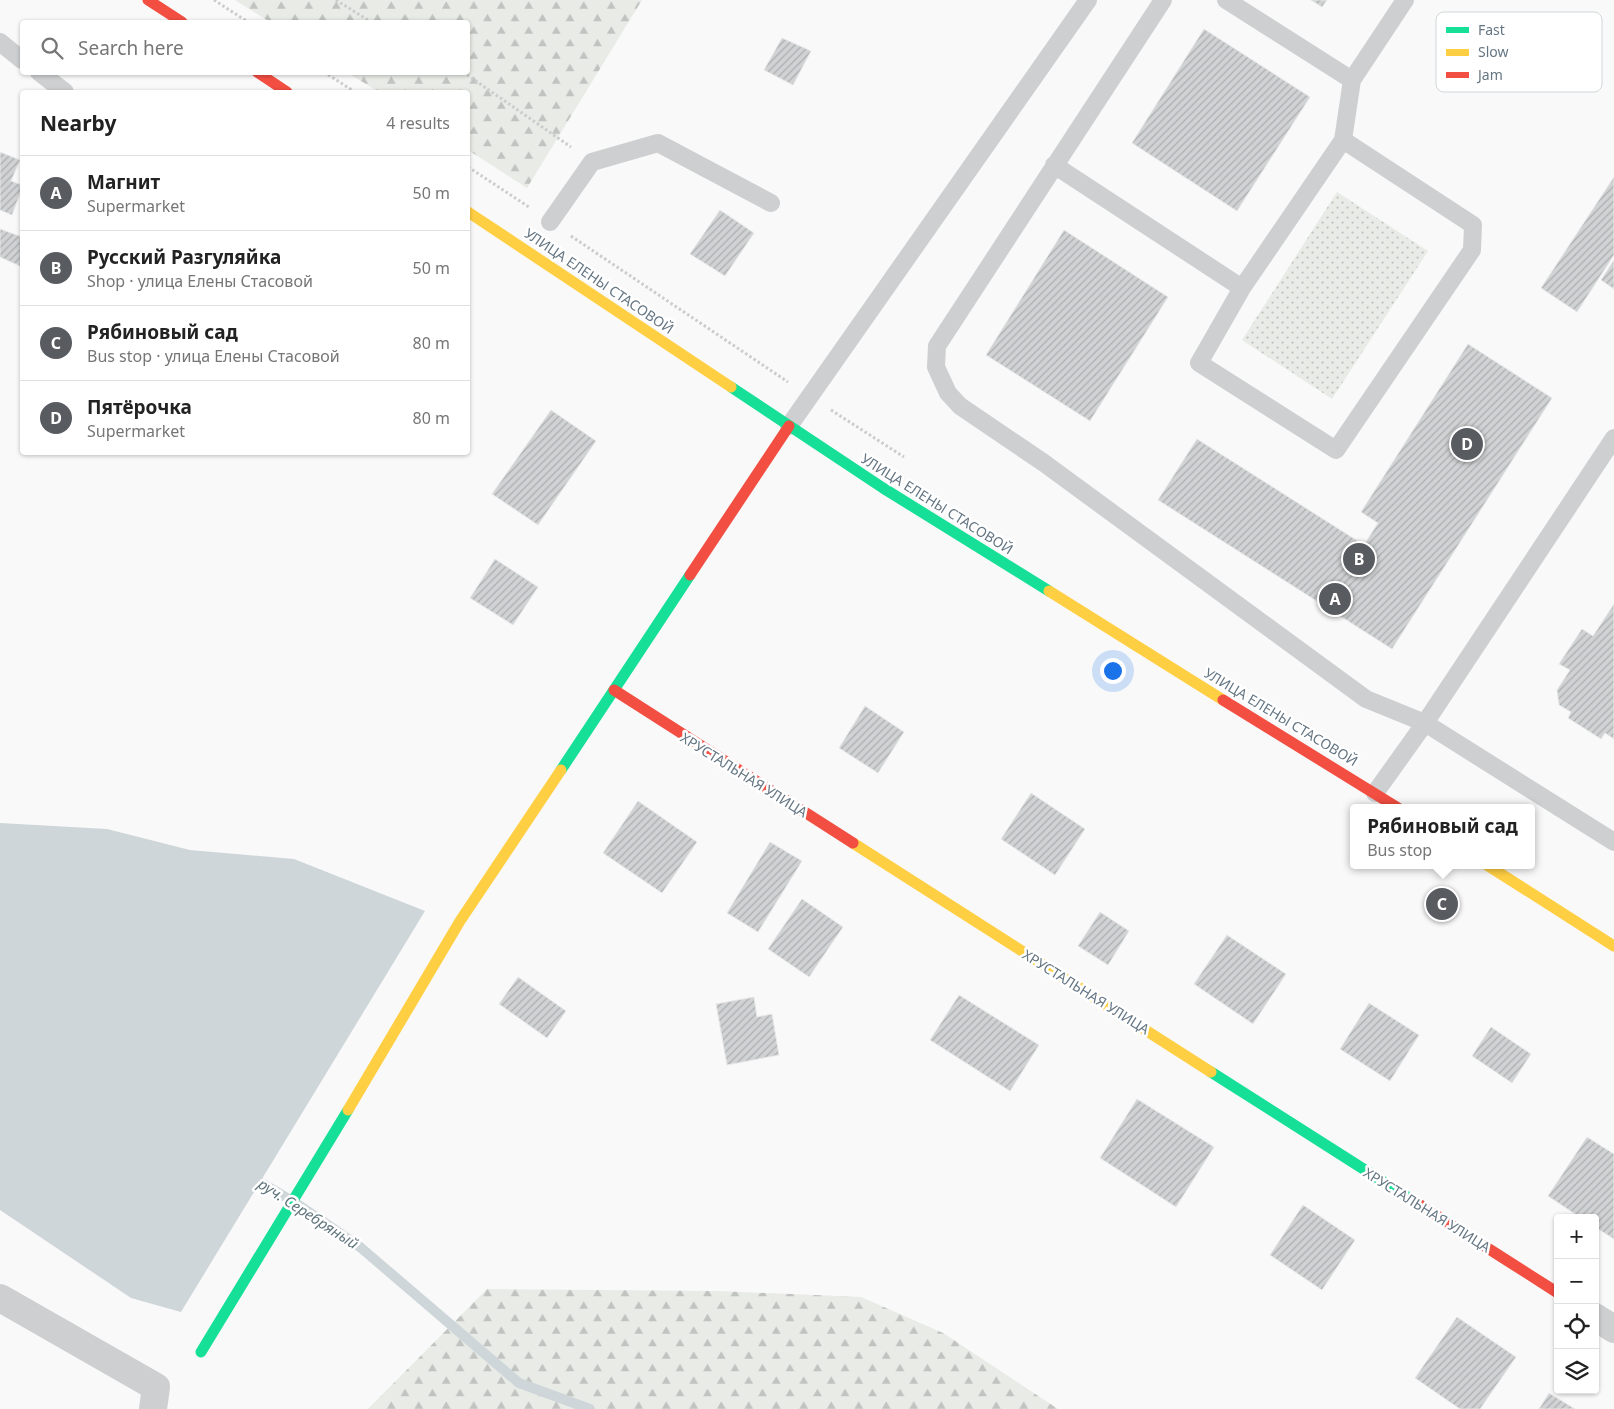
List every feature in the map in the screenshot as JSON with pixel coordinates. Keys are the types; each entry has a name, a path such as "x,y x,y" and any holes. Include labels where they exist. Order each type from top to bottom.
{"street":[{"path":"148,0 179,20"},
{"path":"262,75 284,90"},
{"name":"УЛИЦА ЕЛЕНЫ СТАСОВОЙ","path":"470,213 883,488 1134,646 1392,804"},
{"path":"201,1352 294,1202 460,921 789,426"},
{"name":"ХРУСТАЛЬНАЯ УЛИЦА","path":"614,690 1554,1290"},
{"path":"1493,869 1614,946"},
{"path":"0,1298 154,1398"},
{"path":"1599,1320 1614,1329"}],"lane":[{"path":"789,426 1088,0"},
{"path":"1163,0 937,346 936,367 948,393 960,406 1044,463 1366,699 1425,723 1614,842"},
{"path":"1226,0 1352,80"},
{"path":"1343,140 1473,224 1472,250 1336,450 1199,363 1242,288 1343,140 1352,80 1405,0"},
{"path":"0,42 20,58"},
{"path":"43,75 62,90"},
{"path":"550,222 592,162 658,142 771,203"},
{"path":"1054,165 1242,288"},
{"path":"1375,793 1425,723 1614,438"}],"path":[{"path":"214,0 245,20"},
{"path":"336,0 368,20"},
{"path":"328,75 351,90"},
{"path":"468,75 592,162"},
{"path":"470,168 810,397 904,457"}],"green space":[{"path":"235,0 642,0 527,188 470,151 470,90 376,90 351,75 470,75 470,20 267,20"},
{"path":"1337,192 1428,251 1332,399 1242,340"},
{"path":"487,1289 718,1291 861,1297 943,1333 1058,1409 368,1409"}],"shaded area":[{"path":"0,823 107,829 190,850 294,859 425,911 181,1312 131,1298 0,1210"}],"building":[{"path":"1311,0 1327,0 1322,7"},
{"path":"1204,29 1310,97 1237,211 1132,143"},
{"path":"782,38 811,51 793,85 764,70"},
{"path":"0,152 20,160 11,181 20,184 20,193 12,215 0,210"},
{"path":"1614,177 1614,255 1577,312 1541,288"},
{"path":"720,210 754,233 725,276 690,254"},
{"path":"0,229 20,236 20,266 0,257"},
{"path":"1064,230 1168,297 1090,421 986,355"},
{"path":"1614,260 1614,289 1601,280"},
{"path":"1468,344 1552,398 1392,649 1158,500 1197,439 1364,545 1378,523 1361,512"},
{"path":"551,410 596,441 538,525 492,494"},
{"path":"495,559 538,587 513,625 470,598"},
{"path":"1614,604 1614,739 1605,733 1601,739 1568,718 1571,712 1559,705 1557,690 1570,670 1559,664 1582,629 1593,636"},
{"path":"865,706 904,732 878,773 839,748"},
{"path":"1031,793 1085,829 1055,875 1001,839"},
{"path":"638,801 697,842 662,893 603,853"},
{"path":"770,842 802,861 758,932 727,913"},
{"path":"802,899 843,927 809,977 768,949"},
{"path":"1100,912 1129,931 1108,965 1078,946"},
{"path":"1227,935 1286,974 1253,1024 1194,984"},
{"path":"518,977 566,1011 547,1038 499,1004"},
{"path":"959,995 1039,1045 1010,1091 930,1040"},
{"path":"754,997 757,1017 772,1014 779,1055 727,1065 716,1004"},
{"path":"1369,1003 1419,1035 1390,1081 1340,1049"},
{"path":"1491,1027 1531,1054 1512,1083 1472,1056"},
{"path":"1137,1099 1214,1147 1176,1207 1100,1158"},
{"path":"1587,1137 1614,1154 1614,1239 1599,1230 1599,1214 1575,1214 1548,1196"},
{"path":"1303,1205 1355,1240 1322,1290 1270,1255"},
{"path":"1457,1317 1516,1357 1480,1409 1460,1409 1415,1378"},
{"path":"1549,1393 1575,1409 1539,1409"}],"waterway":[{"name":"руч. Серебряный","path":"248,1175 294,1202 360,1247 519,1383 590,1409"}],"traffic: fast":[{"path":"731,387 883,488 1049,591"},
{"path":"561,770 690,575"},
{"path":"1211,1072 1420,1205"},
{"path":"201,1352 348,1110"}],"traffic: slow":[{"path":"470,213 731,387"},
{"path":"1049,591 1223,700"},
{"path":"348,1110 460,921 561,770"},
{"path":"853,843 1211,1072"},
{"path":"1493,869 1614,946"}],"traffic: jam":[{"path":"148,0 179,20"},
{"path":"262,75 284,90"},
{"path":"690,575 789,426"},
{"path":"614,690 853,843"},
{"path":"1223,700 1392,804"},
{"path":"1420,1205 1554,1290"}],"place":[{"name":"Пятёрочка","path":"1467,444"},
{"name":"Русский Разгуляйка","path":"1359,559"},
{"name":"Магнит","path":"1335,599"},
{"name":"Рябиновый сад","path":"1442,904"}]}
